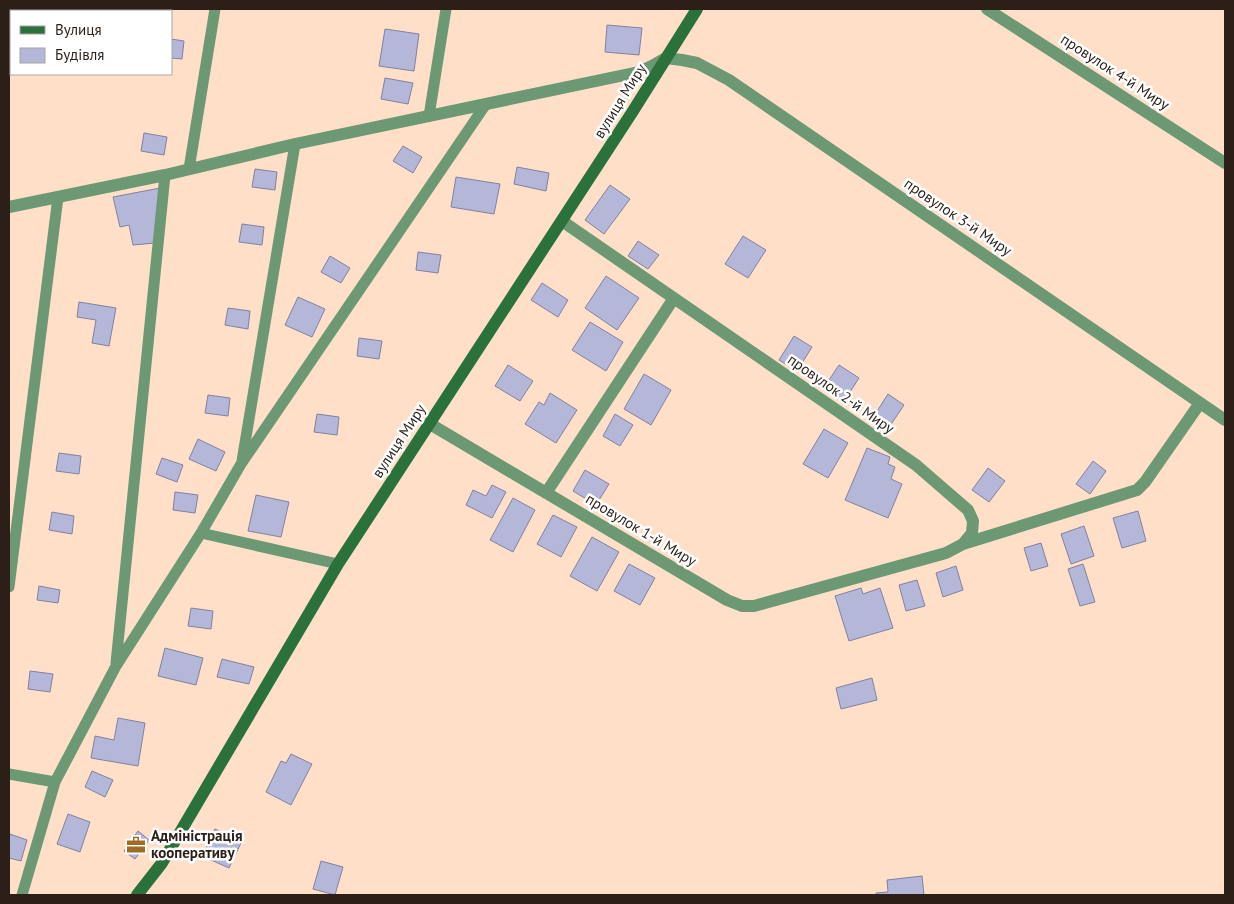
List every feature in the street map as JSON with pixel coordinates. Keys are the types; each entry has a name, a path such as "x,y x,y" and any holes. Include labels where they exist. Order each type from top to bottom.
{"street":[{"name":"вулиця Миру","path":"137,895 162,863 338,564 628,119 697,9"},
{"name":"провулок 4-й Миру","path":"987,9 1225,163"},
{"path":"9,207 639,72 666,58"},
{"name":"провулок 3-й Миру","path":"666,58 697,63 729,80 1225,420"},
{"name":"провулок 2-й Миру","path":"562,221 916,465 968,510 973,521 972,533 963,544"},
{"path":"546,493 674,298"},
{"path":"963,544 1137,490 1145,482 1200,403"},
{"name":"провулок 1-й Миру","path":"430,424 719,595 742,606 754,606 946,553 963,544"}],"lane":[{"path":"189,169 215,9"},
{"path":"429,116 446,9"},
{"path":"22,895 55,782 116,666 201,533 241,464 486,104"},
{"path":"241,464 296,144"},
{"path":"116,666 165,175"},
{"path":"9,587 58,197"},
{"path":"201,533 338,564"},
{"path":"9,774 55,782"}],"building":[{"path":"607,25 642,28 639,55 605,52"},
{"path":"385,29 419,34 414,71 379,66"},
{"path":"172,39 184,41 182,59 172,58"},
{"path":"385,78 413,83 408,104 381,99"},
{"path":"144,133 167,137 164,155 141,151"},
{"path":"403,146 422,157 413,173 393,161"},
{"path":"517,167 549,173 546,191 514,184"},
{"path":"255,169 277,172 275,190 252,187"},
{"path":"456,177 500,184 494,214 451,207"},
{"path":"610,185 630,199 604,234 585,220"},
{"path":"160,188 155,243 133,245 129,225 120,227 113,197"},
{"path":"242,224 264,227 262,245 239,242"},
{"path":"743,236 766,250 748,278 725,264"},
{"path":"638,241 659,255 648,269 628,256"},
{"path":"418,252 441,255 438,273 416,270"},
{"path":"330,256 350,268 341,283 321,272"},
{"path":"606,276 639,298 617,330 585,308"},
{"path":"542,283 568,300 558,317 531,300"},
{"path":"298,297 325,309 312,337 285,325"},
{"path":"79,302 116,308 109,346 92,343 96,320 77,317"},
{"path":"228,308 250,311 248,329 225,325"},
{"path":"590,322 623,342 606,371 572,350"},
{"path":"794,336 812,347 797,371 779,360"},
{"path":"359,338 382,341 379,359 357,356"},
{"path":"508,365 533,381 520,401 495,386"},
{"path":"839,365 859,378 843,403 823,389"},
{"path":"644,374 671,390 651,425 624,409"},
{"path":"550,393 577,410 556,443 525,424 539,402 544,405"},
{"path":"888,394 904,405 888,429 872,419"},
{"path":"208,395 230,398 228,416 205,413"},
{"path":"317,414 339,417 337,435 314,432"},
{"path":"615,414 633,425 620,446 603,436"},
{"path":"824,429 848,443 828,478 803,464"},
{"path":"198,439 225,452 216,471 189,459"},
{"path":"867,448 890,457 888,464 895,467 891,479 902,484 888,518 845,500"},
{"path":"59,453 81,456 79,474 56,471"},
{"path":"162,458 183,465 177,482 156,474"},
{"path":"1093,461 1106,471 1090,494 1076,484"},
{"path":"988,468 1005,481 989,502 972,490"},
{"path":"585,470 609,484 596,505 573,491"},
{"path":"492,485 506,492 492,518 466,505 473,490 486,496"},
{"path":"175,492 198,495 195,513 173,510"},
{"path":"256,495 289,502 281,537 248,531"},
{"path":"513,498 535,510 513,552 490,540"},
{"path":"1138,511 1146,541 1122,548 1113,518"},
{"path":"52,512 74,516 72,534 49,530"},
{"path":"553,515 577,527 561,557 537,544"},
{"path":"1084,526 1094,556 1071,564 1061,534"},
{"path":"592,537 619,552 597,591 570,576"},
{"path":"1041,543 1048,566 1031,571 1024,548"},
{"path":"629,564 655,578 640,605 614,591"},
{"path":"1083,564 1095,602 1080,606 1068,569"},
{"path":"956,566 963,590 943,597 936,573"},
{"path":"917,580 925,606 906,611 899,585"},
{"path":"39,586 60,590 58,603 37,600"},
{"path":"861,588 863,594 880,588 893,628 849,641 835,596"},
{"path":"191,608 213,611 211,629 188,626"},
{"path":"165,648 203,658 196,685 158,676"},
{"path":"222,659 254,667 249,684 217,677"},
{"path":"30,671 53,674 50,692 28,689"},
{"path":"872,678 877,700 841,709 836,688"},
{"path":"118,718 145,723 138,766 91,758 95,736 114,740"},
{"path":"291,754 312,764 291,805 266,792 281,761 286,763"},
{"path":"92,771 113,780 105,797 85,787"},
{"path":"68,814 90,822 80,852 57,844"},
{"path":"215,829 242,841 229,868 202,856"},
{"name":"Адміністрація кооперативу","path":"138,831 149,840 135,859 124,851"},
{"path":"10,834 27,840 21,861 9,858"},
{"path":"321,861 343,867 335,895 313,889"},
{"path":"922,876 924,895 876,895 876,893 888,892 887,880"}],"place":[{"name":"Адміністрація кооперативу","path":"136,845"}]}
